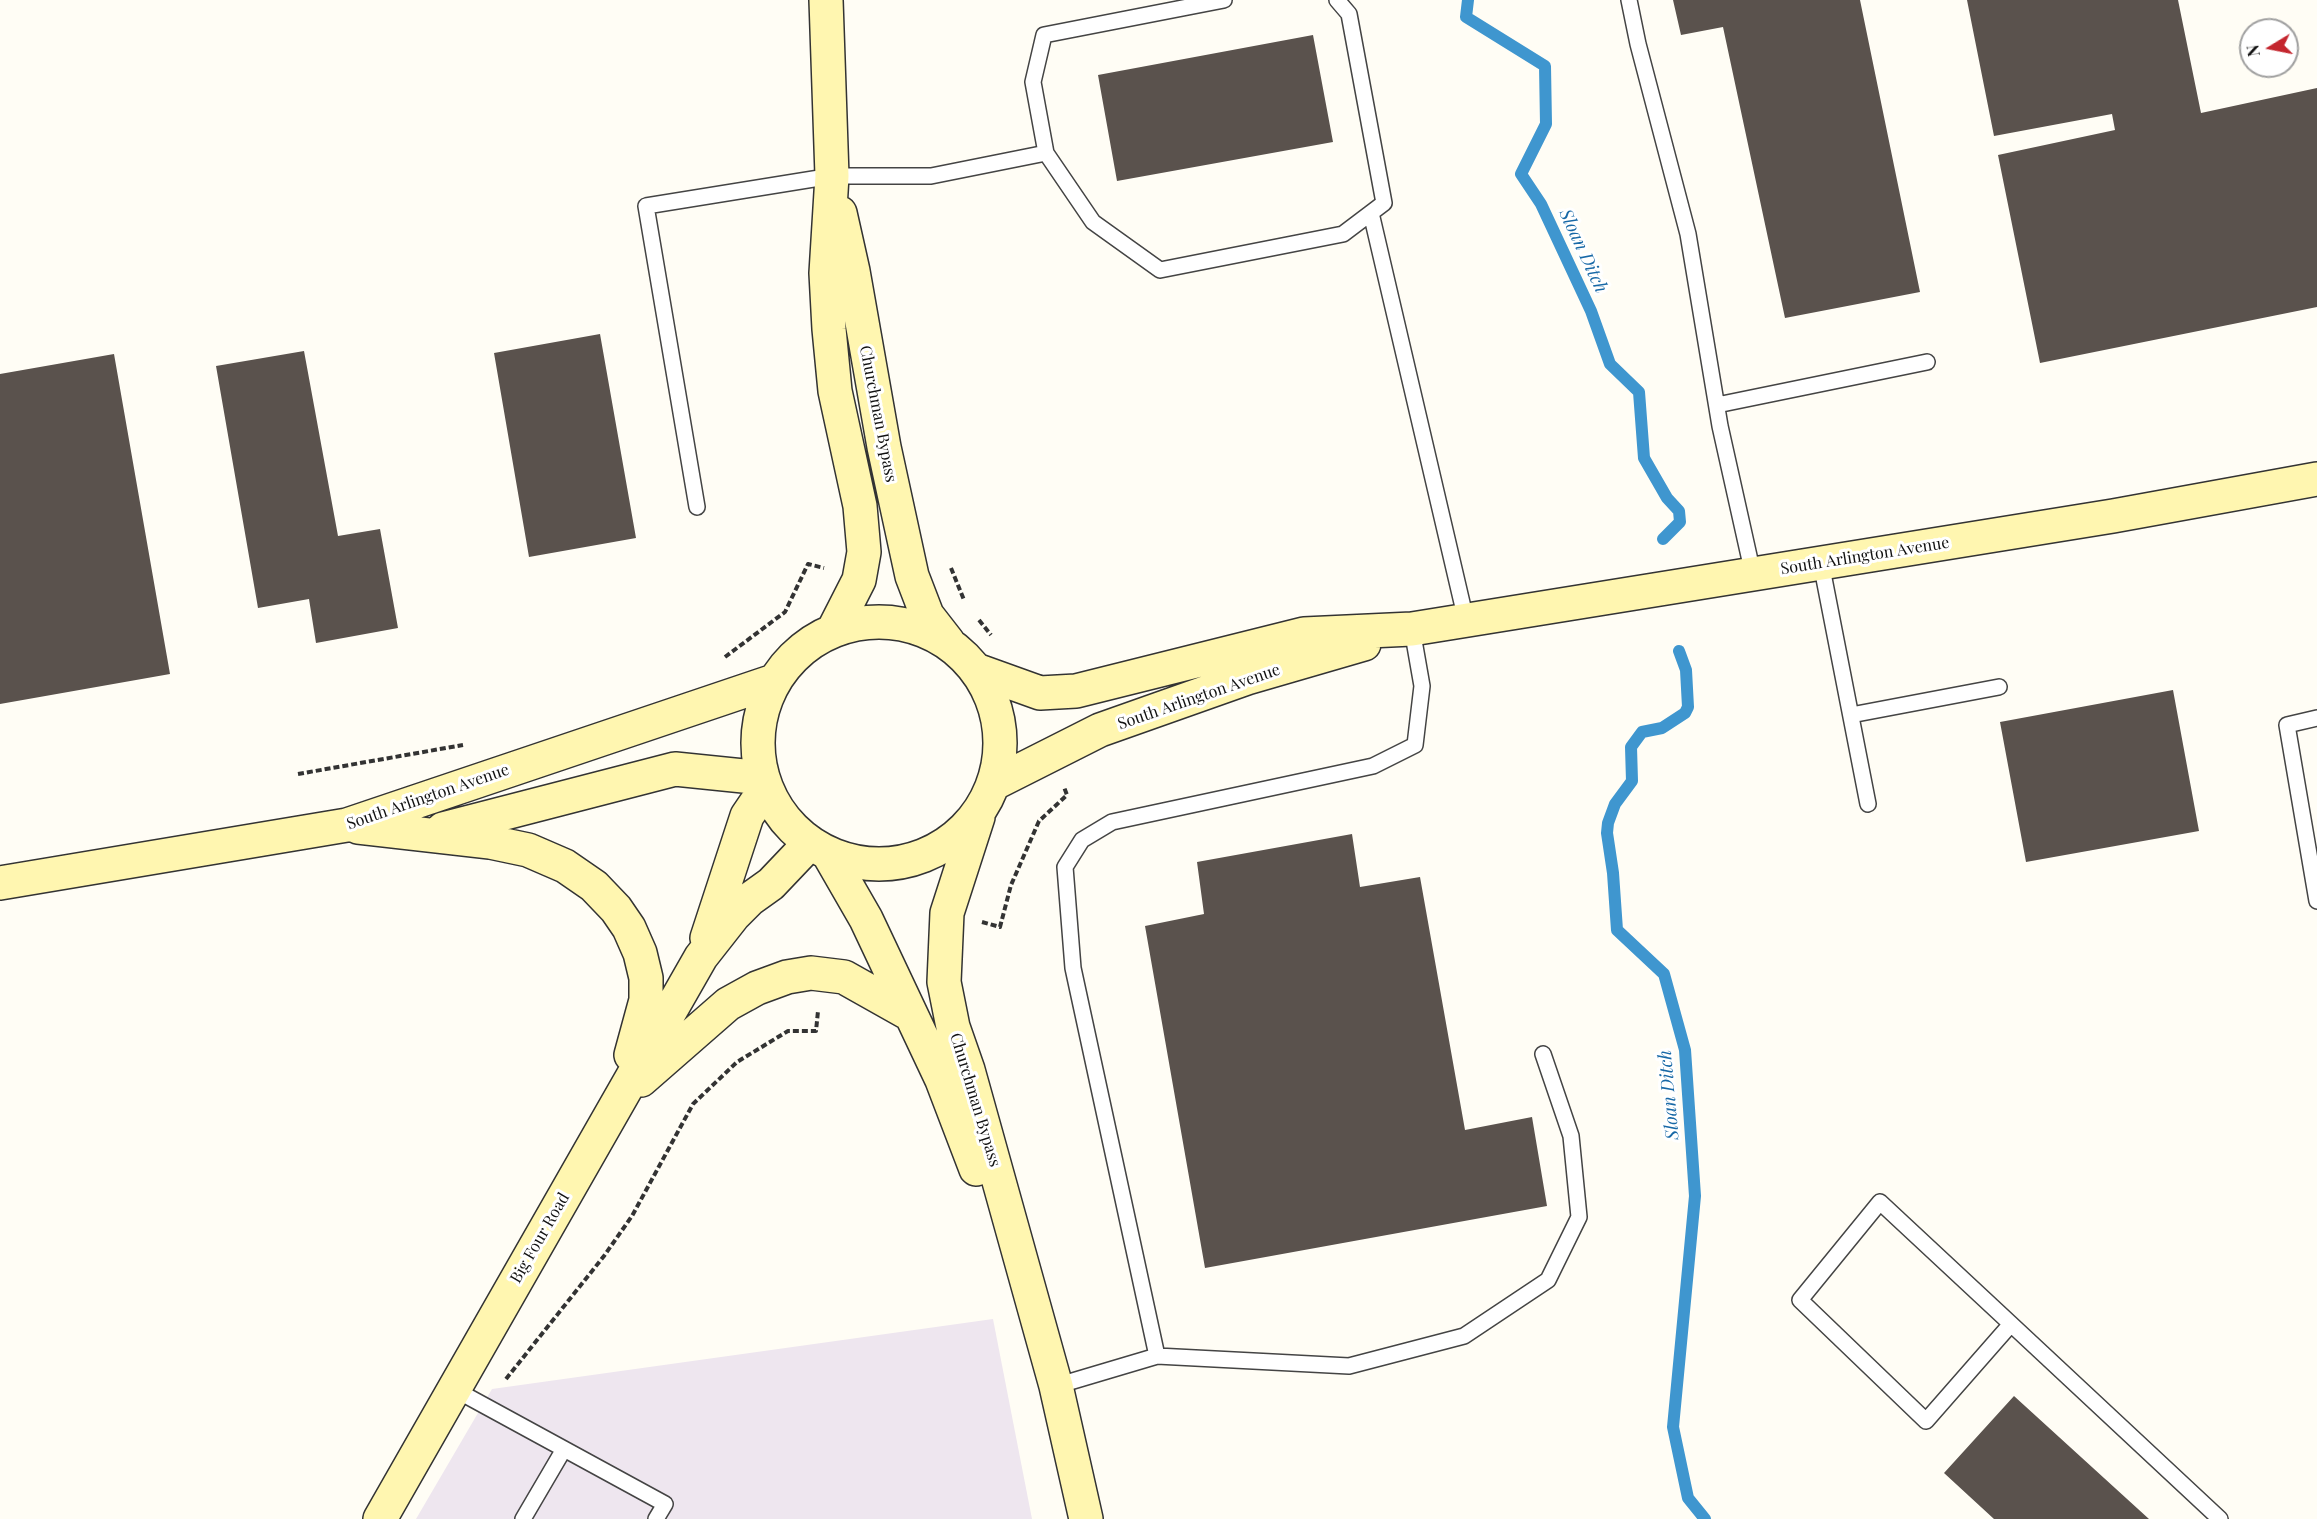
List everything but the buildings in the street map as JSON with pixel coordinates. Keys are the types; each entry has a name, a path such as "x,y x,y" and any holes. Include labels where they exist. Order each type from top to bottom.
{"main road":[{"name":"Churchman Bypass","path":"826,0 832,176 826,273 829,329 835,391 860,506 864,552 859,580 834,629"},
{"name":"Churchman Bypass","path":"832,176 853,271 884,447 912,576 927,615 948,642"},
{"name":"South Arlington Avenue","path":"976,670 1040,693 1076,691 1304,634 1412,629 2317,479"},
{"path":"976,670 948,642 921,628 892,622 862,622 834,629 800,650 774,681 764,704 759,728 758,754 764,783 792,828 819,848 860,864 895,864 928,855 956,837 986,798"},
{"name":"South Arlington Avenue","path":"986,798 1110,726 1248,678 1412,629"},
{"name":"Churchman Bypass","path":"976,670 991,696 1000,725 1000,755 947,913 944,982 953,1027 968,1070 1056,1386 1086,1519"},
{"name":"South Arlington Avenue","path":"0,883 347,825 774,681"},
{"name":"South Arlington Avenue","path":"423,834 675,769 764,783"},
{"name":"Big Four Road","path":"701,957 747,816 764,783"},
{"path":"347,825 490,842 528,850 565,866 594,886 629,927 640,953 646,978 646,1000 619,1100"},
{"name":"Churchman Bypass","path":"819,848 866,919 908,1013 942,1080 1056,1386"},
{"name":"Big Four Road","path":"380,1519 701,957 734,915 750,899 819,848"},
{"path":"619,1100 728,1004 757,988 787,977 811,973 844,977 908,1013"}],"lane":[{"path":"1224,0 1044,35 1033,82 1046,153 1093,222 1160,270 1343,234 1384,203 1349,14 1337,0"},
{"path":"1629,0 1638,45 1688,234 1717,405 1753,574"},
{"path":"697,507 646,206 832,176 931,176 1046,153"},
{"path":"1371,213 1466,620"},
{"path":"1717,405 1927,362"},
{"path":"1821,563 1868,804"},
{"path":"1157,1356 1073,968 1065,867 1082,840 1112,822 1373,766 1415,745 1422,686 1412,629"},
{"path":"1851,715 1999,687"},
{"path":"2317,718 2287,725 2317,901"},
{"path":"1056,1386 1157,1356 1349,1366 1464,1336 1548,1280 1579,1217 1571,1136 1543,1054"},
{"path":"2011,1324 1926,1421 1800,1300 1880,1202 2011,1324 2220,1519"},
{"path":"454,1389 665,1503 656,1519"},
{"path":"523,1519 564,1449"}],"path":[{"path":"949,563 964,602"},
{"path":"720,661 747,643 785,612 808,564 831,570"},
{"path":"977,617 995,639"},
{"path":"298,774 465,745"},
{"path":"983,922 1000,927 1015,874 1039,821 1067,795 1063,785"},
{"path":"506,1379 604,1256 632,1216 693,1104 737,1062 788,1031 816,1031 819,1006"}],"shaded area":[{"path":"993,1319 1032,1519 416,1519 492,1389"}],"waterway":[{"name":"Sloan Ditch","path":"1468,0 1466,17 1545,66 1546,124 1521,174 1541,204 1591,311 1610,364 1639,392 1644,458 1667,498 1679,511 1680,522 1663,539"},
{"name":"Sloan Ditch","path":"1679,651 1686,670 1688,707 1685,713 1662,728 1642,732 1631,747 1632,781 1615,804 1607,833 1613,873 1617,930 1664,974 1685,1050 1695,1196 1673,1427 1688,1498 1705,1519"}]}
